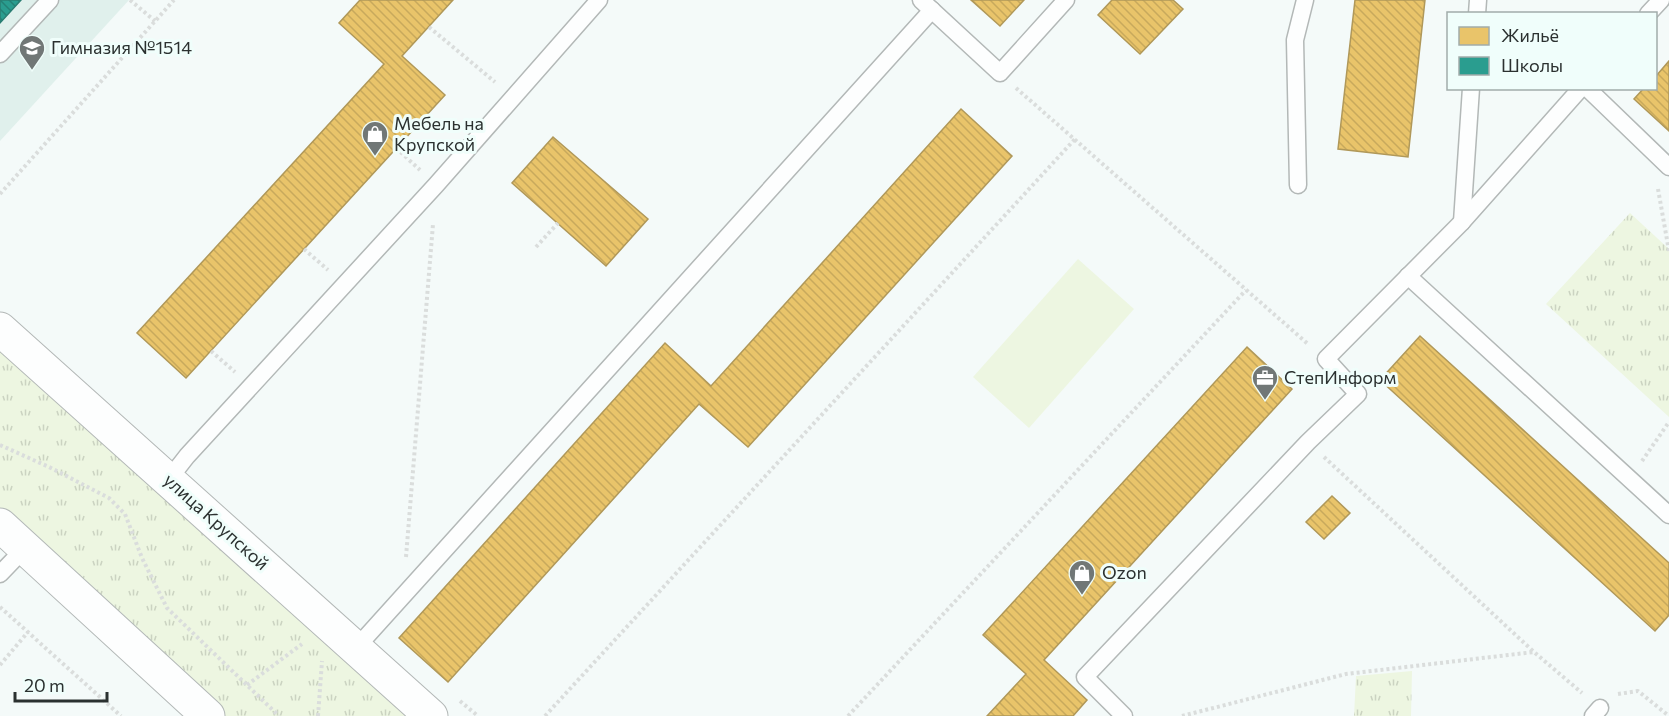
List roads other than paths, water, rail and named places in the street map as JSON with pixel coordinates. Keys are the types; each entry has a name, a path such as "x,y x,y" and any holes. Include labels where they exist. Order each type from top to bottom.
{"street":[{"name":"улица Крупской","path":"0,329 431,716"},
{"path":"0,525 208,716"}],"lane":[{"path":"0,54 50,0"},
{"path":"169,479 436,185 599,0"},
{"path":"356,648 927,5 1000,73 1066,0"},
{"path":"1298,185 1295,40 1305,0"},
{"path":"1650,12 1660,0"},
{"path":"1462,222 1472,90"},
{"path":"1124,716 1085,677 1308,442 1358,394 1326,359 1462,222 1579,90"},
{"path":"1589,90 1669,167"},
{"path":"1408,276 1669,515"},
{"path":"0,574 25,548"}],"place":[{"name":"Гимназия №1514","path":"32,71"},
{"name":"Мебель на Крупской","path":"375,157"},
{"name":"СтепИнформ","path":"1265,401"},
{"name":"Ozon","path":"1082,596"}]}
